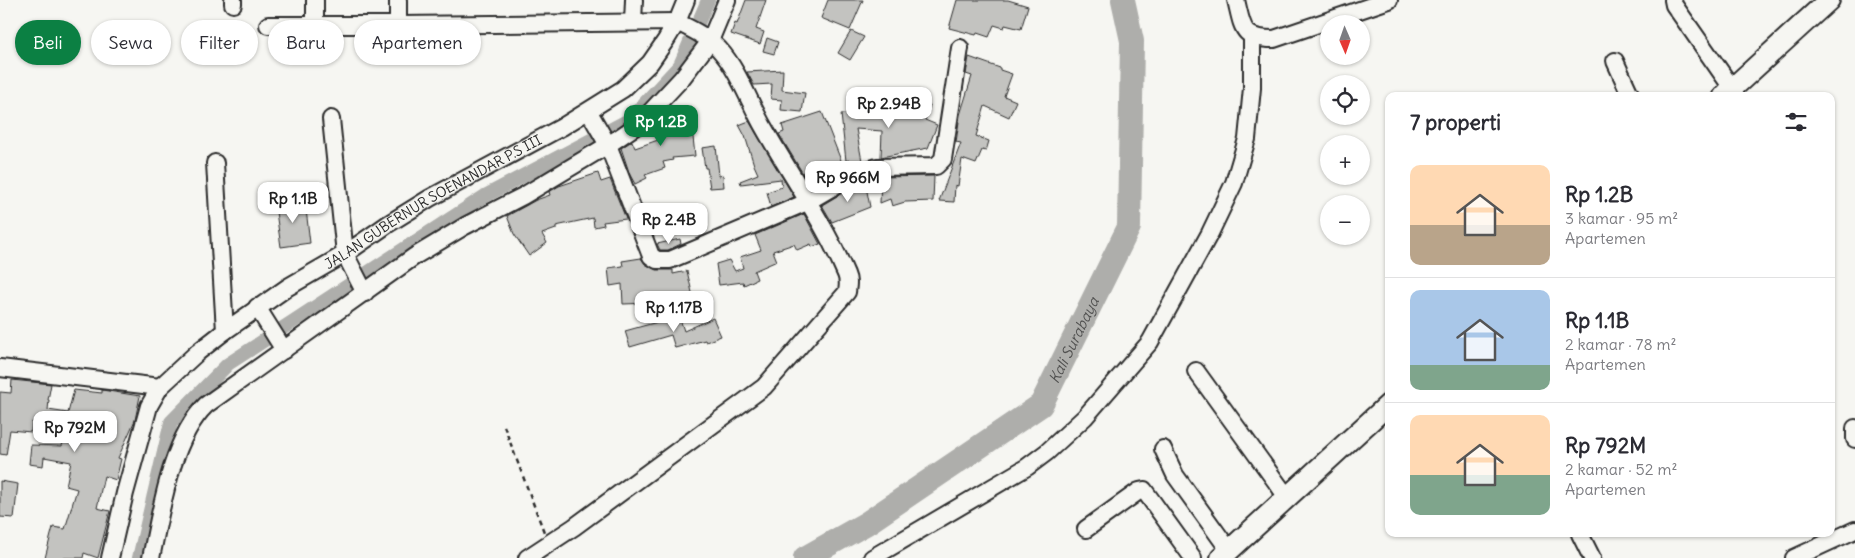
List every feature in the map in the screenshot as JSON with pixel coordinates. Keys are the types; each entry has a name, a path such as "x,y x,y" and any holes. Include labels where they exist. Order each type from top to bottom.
{"main road":[{"path":"1728,92 1829,0"},
{"path":"1225,554 1385,408"}],"street":[{"path":"315,0 316,20"},
{"path":"398,0 398,20"},
{"path":"633,22 634,0"},
{"name":"JALAN GUBERNUR SOENANDAR P.S III","path":"110,558 149,406 160,387 225,330 347,258 388,224 430,198 591,115 623,89 650,63 666,40 681,24 686,0"},
{"path":"151,558 175,458 187,428 206,405 281,345 415,256 465,226 523,196 606,142 639,124 682,78 708,39 727,0"},
{"path":"1236,0 1243,28 1252,36 1261,39 1274,39 1389,0"},
{"path":"1673,0 1674,5 1728,92"},
{"path":"481,25 633,22 681,24 708,39 719,49 738,76 764,128 824,230 849,283 847,292 764,387 549,545 527,558"},
{"path":"872,558 1027,467 1048,452 1085,417 1150,342 1210,233 1234,183 1247,139 1252,88 1252,36"},
{"path":"591,115 606,142 651,256 657,260 670,260 807,202 855,174 866,170 878,167 931,167 940,163 943,159 960,48"},
{"path":"1616,61 1629,92"},
{"path":"331,118 347,258 363,290"},
{"path":"215,163 225,330"},
{"path":"260,311 281,345"},
{"path":"0,368 160,387"},
{"path":"1196,371 1287,497"},
{"path":"1855,428 1855,439"},
{"path":"1163,449 1175,475 1225,554"},
{"path":"1086,529 1143,490 1146,491 1194,558"},
{"path":"1794,558 1855,530"},
{"path":"1582,537 1592,558"}],"path":[{"path":"504,426 549,545"}],"building":[{"path":"746,0 766,0 756,29 764,32 760,44 731,34"},
{"path":"828,0 863,0 850,30 821,18"},
{"path":"957,0 1008,0 1028,6 1021,29 1005,25 1004,28 994,25 989,37 949,28"},
{"path":"851,31 864,37 850,60 838,53"},
{"path":"767,38 778,42 774,54 763,51"},
{"path":"969,57 1012,74 1004,96 1016,101 1009,117 985,106 976,136 989,141 986,151 982,150 976,164 962,159 958,186 955,185 954,202 939,201 961,143 956,142 960,115 972,76 966,74"},
{"path":"783,70 782,90 805,93 802,112 781,110 782,100 771,99 772,84 754,85 747,72"},
{"path":"910,99 930,105 925,120 937,125 928,148 881,157 882,131 856,129 862,161 849,163 849,160 846,161 841,114 860,112 860,106 906,108"},
{"path":"665,110 691,118 695,156 672,158 673,160 663,162 665,168 645,175 647,178 635,184 621,148 632,141 635,148 661,139 657,120"},
{"path":"822,112 842,163 805,177 779,134 784,132 782,125"},
{"path":"749,121 794,197 771,207 767,192 782,187 781,179 741,184 740,181 758,174 745,136 739,125"},
{"path":"716,146 719,176 723,175 724,187 710,188 702,148"},
{"path":"598,173 601,182 610,179 626,219 603,222 604,225 594,227 593,218 556,226 556,229 542,234 547,243 529,256 514,234 507,216 536,200 550,195 549,192 559,186"},
{"path":"934,176 933,201 905,202 892,206 890,199 880,203 881,177"},
{"path":"865,181 870,207 832,222 822,205"},
{"path":"305,201 310,243 281,247 275,205"},
{"path":"804,214 820,244 812,247 811,244 797,250 794,244 773,251 777,261 754,271 757,279 744,285 743,282 719,285 716,264 729,260 735,271 743,268 740,257 761,250 755,235"},
{"path":"680,239 681,244 668,250 660,250 657,244"},
{"path":"641,258 645,264 656,270 673,270 673,274 687,271 694,301 671,303 669,294 650,296 651,303 623,304 622,284 610,286 608,268 623,266 622,261"},
{"path":"679,316 684,331 713,318 721,336 706,342 705,340 675,348 671,335 630,347 625,331"},
{"path":"12,380 51,384 48,410 68,413 74,390 102,393 102,390 140,396 135,420 118,458 121,459 116,480 104,476 97,508 110,511 98,558 84,553 83,558 45,558 53,527 65,529 77,489 66,486 71,462 44,457 43,466 29,464 31,445 62,446 67,424 32,422 31,432 10,430 6,455 0,454 0,392 11,393"},
{"path":"0,481 18,484 14,518 0,517"}],"waterway":[{"path":"139,558 171,422 228,364 485,196 629,120 680,65 708,0"},
{"name":"Kali Surabaya","path":"805,558 867,523 1041,405 1129,227 1132,41 1123,0"}]}
